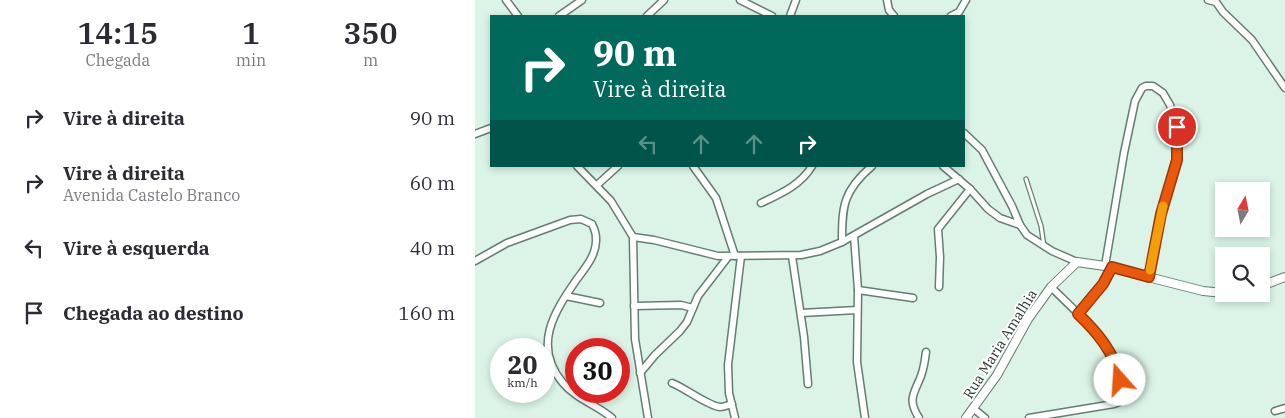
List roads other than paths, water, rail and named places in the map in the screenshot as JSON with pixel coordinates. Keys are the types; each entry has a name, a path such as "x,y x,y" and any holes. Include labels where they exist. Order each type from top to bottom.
{"street":[{"path":"506,0 517,15"},
{"path":"560,15 582,0"},
{"path":"648,15 664,0"},
{"path":"740,0 769,15"},
{"path":"790,15 796,0"},
{"path":"887,0 889,10 893,15"},
{"path":"953,15 959,12 966,0"},
{"path":"1208,0 1216,1 1223,12 1252,40 1285,88"},
{"path":"1078,314 1103,284 1108,266 1124,152 1135,102 1142,88 1153,86 1163,93 1170,105 1177,127 1178,150 1177,160 1161,214 1149,277"},
{"path":"476,133 490,128"},
{"path":"965,134 982,150 1020,225 1034,240 1077,262 1108,266 1203,291 1215,292"},
{"path":"578,167 611,201 633,237 634,306 640,372 648,418"},
{"path":"597,185 617,167"},
{"path":"694,167 716,198 735,256 728,365 729,393 735,418"},
{"path":"761,203 792,187 801,180 811,167"},
{"path":"842,242 842,219 845,201 854,183 871,167"},
{"path":"944,167 959,179 988,209 1000,218 1020,225"},
{"path":"633,237 648,238 717,256 792,256 810,253 842,242 927,194 959,179"},
{"path":"939,288 940,257 937,229 970,190"},
{"path":"475,261 513,240 570,220 577,219 592,224 596,233 595,249 589,263 551,322 548,346 549,361 557,376 574,394 612,418"},
{"path":"854,236 858,290 857,362 865,418"},
{"path":"640,372 680,331 687,322 701,291 735,256"},
{"path":"792,256 801,313 808,384"},
{"name":"Rua Maria Amalhia","path":"966,418 997,375 1028,319 1051,287 1077,262"},
{"path":"1270,283 1285,277"},
{"path":"1029,418 1059,415 1114,404 1119,402 1122,396 1119,374 1114,360 1098,335 1051,287"},
{"path":"858,290 913,298"},
{"path":"566,296 600,303"},
{"path":"634,306 681,305 693,308"},
{"path":"801,313 857,310"},
{"path":"919,418 911,397 921,374 926,352"},
{"path":"672,383 712,404 722,407 732,404"},
{"path":"1275,411 1285,408"},
{"path":"974,409 985,418"}],"lane":[{"path":"1026,179 1041,226 1044,246"}]}
